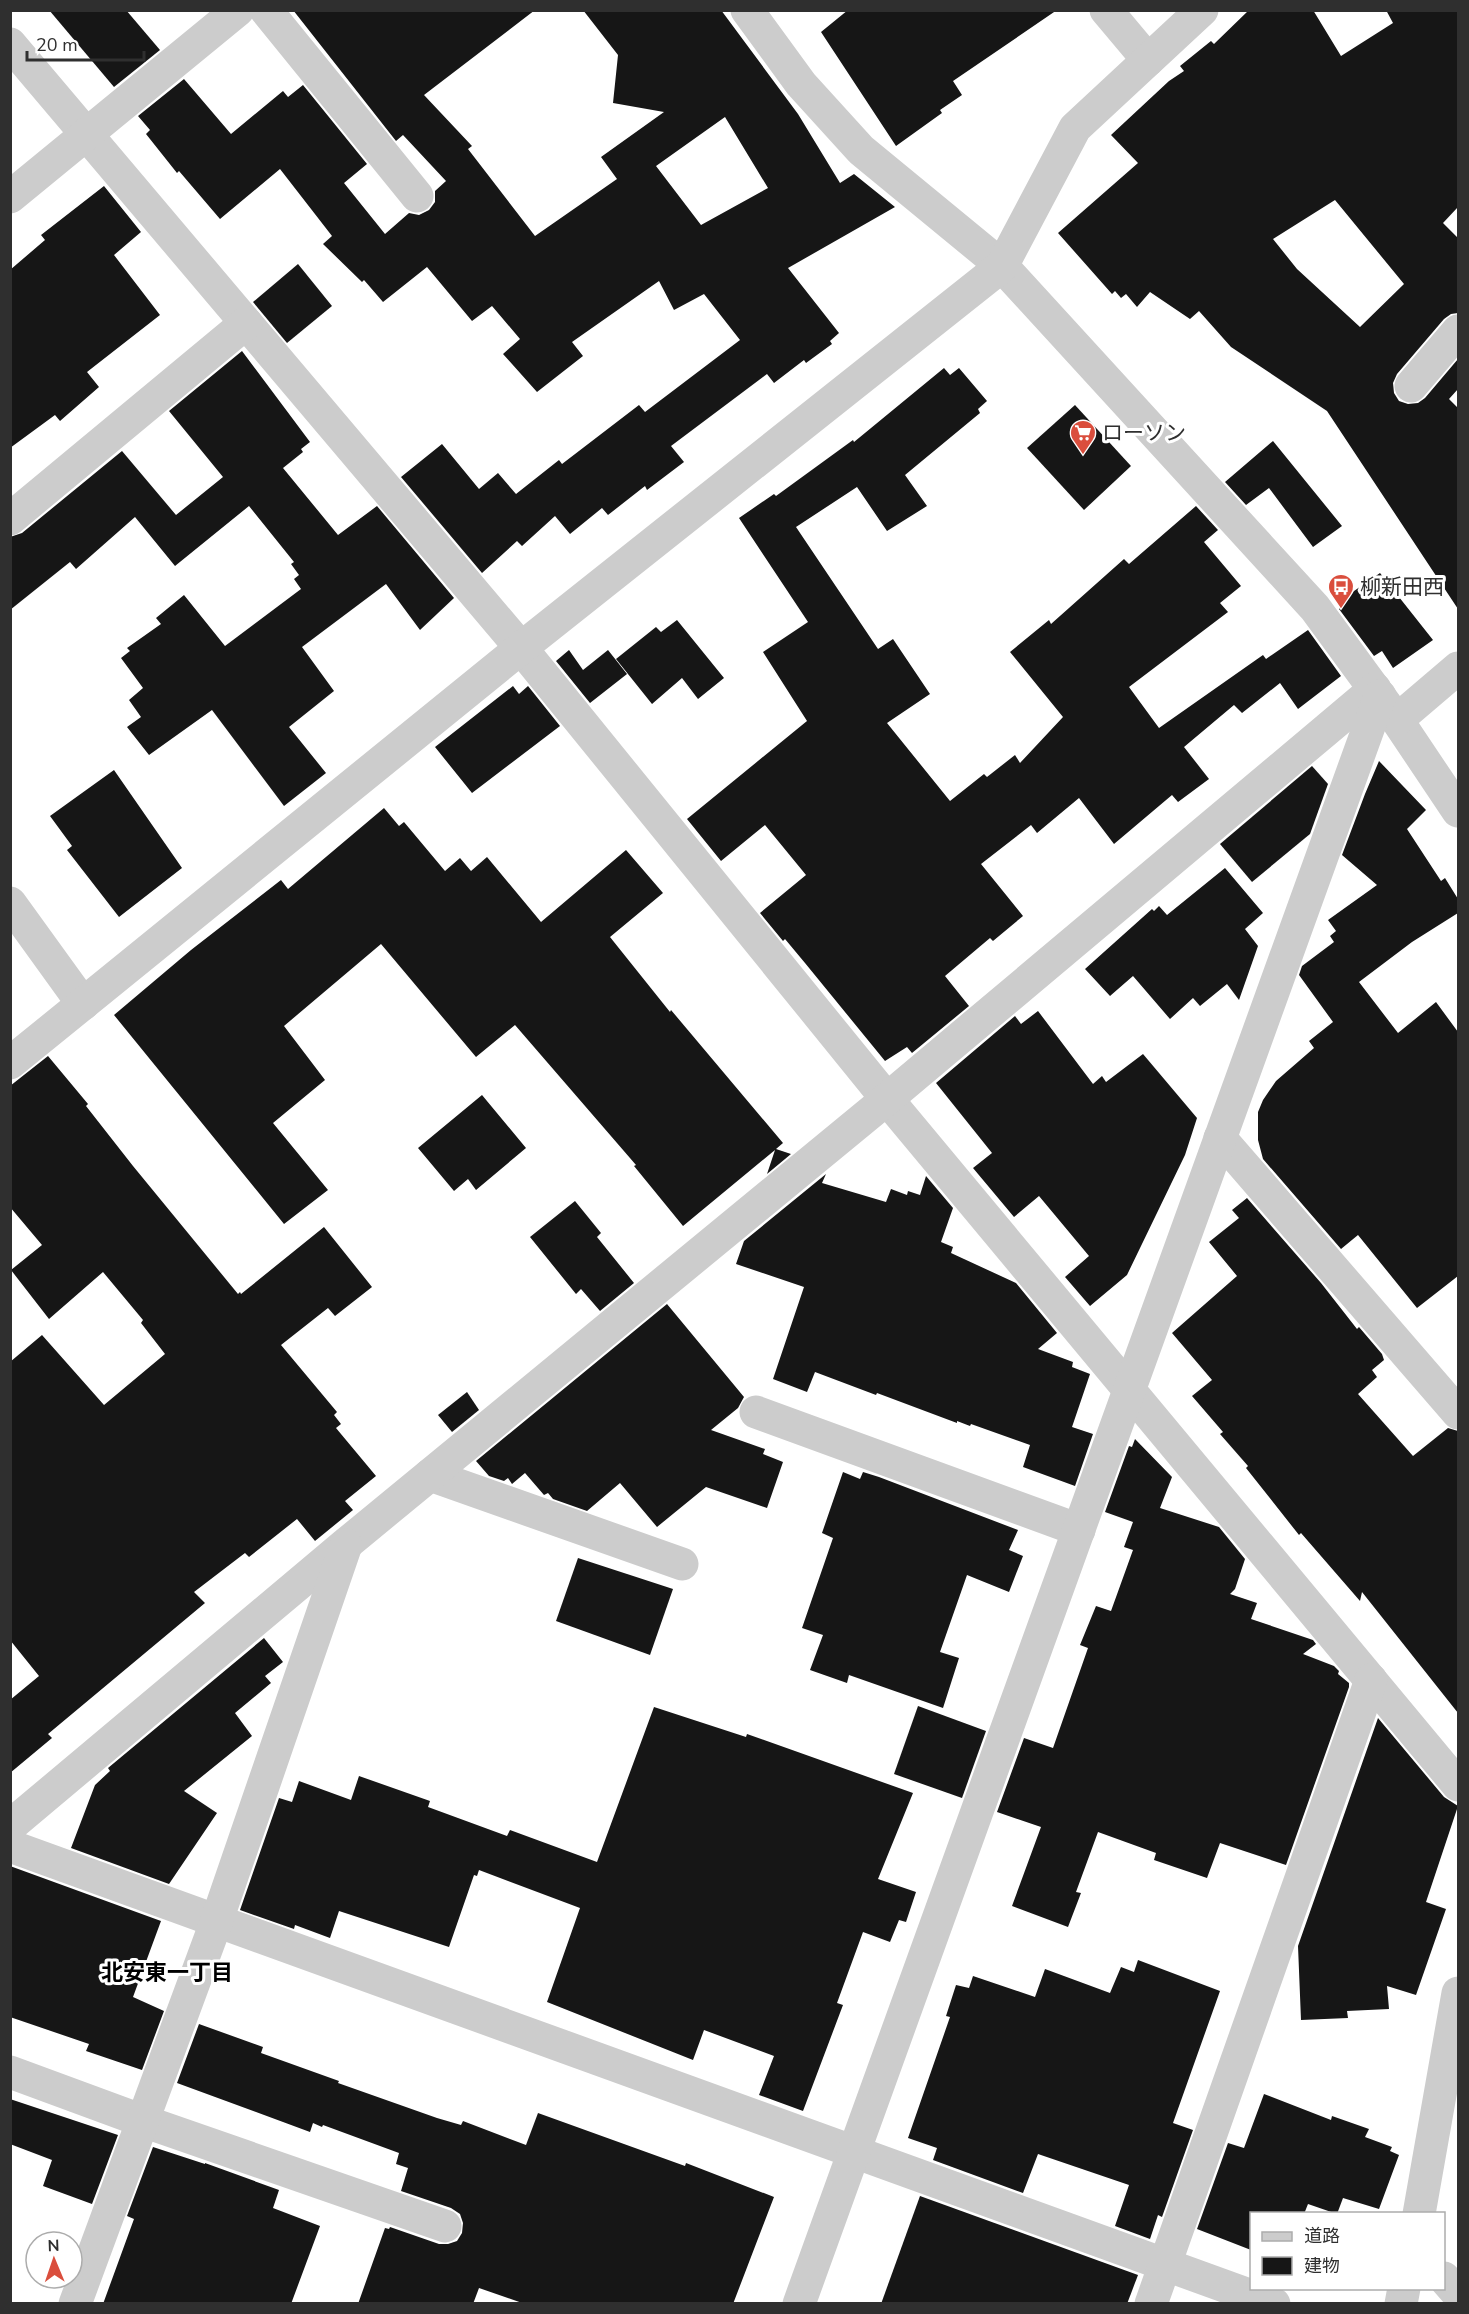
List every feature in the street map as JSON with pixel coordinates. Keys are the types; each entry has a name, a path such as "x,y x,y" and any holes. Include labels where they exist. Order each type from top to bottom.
{"street":[{"path":"10,197 238,10"},
{"path":"266,10 417,196"},
{"path":"747,10 801,84 861,150 1002,266 1316,608 1384,701 1458,811"},
{"path":"1106,10 1148,60"},
{"path":"10,1063 521,648 1002,266 1075,128 1202,10"},
{"path":"10,44 521,648 888,1099 1458,1785"},
{"path":"10,519 246,323"},
{"path":"1411,386 1458,331"},
{"path":"10,1826 346,1544 888,1099 1384,701 1458,668"},
{"path":"799,2304 1220,1138 1384,701"},
{"path":"10,903 83,1004"},
{"path":"1220,1138 1458,1413"},
{"path":"756,1412 1079,1530"},
{"path":"430,1475 682,1564"},
{"path":"75,2304 217,1920 346,1544"},
{"path":"1151,2304 1371,1680"},
{"path":"10,1846 1274,2304"},
{"path":"1419,2212 1458,1994"},
{"path":"10,2072 143,2121 446,2226"},
{"path":"1445,2280 1458,2294"}],"building":[{"path":"49,10 126,10 160,50 114,87"},
{"path":"293,10 535,10 424,95 472,146 468,149 535,236 617,179 601,157 664,112 613,103 618,55 583,10 721,10 798,114 840,183 854,174 895,207 788,268 839,333 830,341 832,344 806,363 804,360 774,383 767,374 671,446 684,462 647,490 645,486 608,515 602,508 570,534 555,516 522,546 517,541 482,573 401,477 442,444 479,489 498,473 516,494 559,460 562,464 639,405 645,412 740,340 704,294 674,310 659,281 572,342 583,356 537,392 503,354 520,339 492,306 472,321 427,267 383,302 364,280 362,282 323,244 332,236 280,169 220,219 179,171 177,173 146,134 150,130 138,116 184,79 231,134 283,91 288,97 303,85 367,164 344,183 385,234 409,213 419,215 429,210 435,202 435,191 446,181 403,135 396,141","holes":["725,117 768,188 701,225 656,166"]},
{"path":"848,10 1057,10 953,81 962,95 940,110 942,113 896,146 821,32"},
{"path":"1249,10 1313,10 1341,56 1393,23 1386,10 1458,10 1458,207 1443,223 1458,238 1458,313 1451,314 1444,319 1397,374 1393,383 1394,393 1399,401 1408,404 1418,403 1425,398 1458,359 1458,389 1449,399 1458,408 1458,609 1327,411 1231,347 1199,311 1190,319 1150,292 1137,307 1126,294 1121,298 1115,291 1112,294 1058,233 1138,163 1111,135 1169,81 1184,71 1180,66 1211,41 1214,44","holes":["1335,200 1404,284 1360,327 1297,269 1273,239"]},
{"path":"104,186 141,232 114,255 160,315 87,372 99,387 60,421 55,415 10,448 10,270 45,240 41,235"},
{"path":"298,264 332,306 287,343 253,302"},
{"path":"242,351 310,442 301,449 303,452 283,468 338,535 377,506 454,598 420,630 386,584 302,647 334,691 289,727 326,773 284,806 212,710 149,755 127,727 141,717 129,700 143,688 121,658 130,651 127,648 161,624 156,618 184,595 225,646 301,589 294,579 299,575 291,564 294,562 249,506 175,566 135,517 76,569 70,562 10,610 10,537 22,533 122,451 176,515 223,477 169,411"},
{"path":"944,368 950,375 959,368 987,401 978,409 980,413 905,475 927,506 887,531 857,487 796,527 878,649 893,639 930,694 887,723 950,801 984,774 987,777 1015,755 1020,763 1063,717 1010,652 1049,620 1051,624 1124,559 1129,564 1196,506 1218,530 1204,542 1241,586 1220,603 1228,612 1129,687 1159,728 1263,655 1266,659 1308,630 1341,676 1298,709 1280,683 1242,713 1234,705 1184,747 1209,779 1178,802 1172,795 1114,844 1079,798 1037,833 1031,825 981,864 1023,916 993,941 990,938 945,976 969,1006 912,1053 907,1047 885,1061 785,939 783,941 760,913 806,875 765,825 721,861 687,819 807,721 763,652 808,622 739,518 774,494 776,496 853,440 854,442"},
{"path":"1075,405 1131,466 1084,510 1027,448"},
{"path":"1273,441 1342,526 1313,547 1269,488 1246,505 1225,482"},
{"path":"1380,573 1433,640 1393,668 1382,651 1374,656 1339,609 1344,604 1341,600"},
{"path":"677,620 724,678 698,699 682,678 652,704 616,659 656,627 661,632"},
{"path":"569,650 583,670 608,650 627,674 590,703 556,661"},
{"path":"513,686 519,694 528,686 560,726 472,793 435,747"},
{"path":"1379,761 1426,810 1407,829 1441,881 1445,878 1458,899 1458,913 1412,942 1359,982 1398,1033 1436,1002 1458,1032 1458,1276 1417,1308 1358,1235 1341,1249 1263,1159 1258,1140 1258,1112 1263,1100 1276,1081 1314,1048 1309,1041 1333,1022 1299,975 1302,966 1334,942 1330,936 1336,931 1328,920 1377,885 1342,855"},
{"path":"1312,766 1328,784 1310,834 1252,882 1220,844"},
{"path":"114,770 182,868 119,917 67,850 72,846 50,816"},
{"path":"384,808 399,826 404,822 445,871 460,858 471,871 487,857 541,922 626,850 663,893 610,937 670,1012 671,1010 783,1143 776,1149 791,1154 767,1174 775,1150 683,1226 634,1166 636,1165 515,1025 476,1057 381,944 284,1026 325,1080 273,1123 328,1190 284,1224 114,1015 191,950 281,880 288,889"},
{"path":"1225,868 1263,913 1245,929 1258,946 1239,1000 1227,984 1200,1006 1193,998 1170,1019 1133,976 1110,996 1085,969 1152,909 1154,911 1159,906 1167,915"},
{"path":"1038,1011 1093,1084 1102,1076 1106,1082 1143,1054 1197,1118 1185,1155 1127,1275 1090,1306 1065,1277 1089,1256 1039,1196 1014,1217 973,1168 992,1153 936,1083 1015,1016 1021,1024"},
{"path":"48,1056 88,1104 86,1106 133,1166 238,1294 240,1292 241,1294 324,1227 372,1287 335,1316 328,1308 281,1345 337,1412 334,1415 341,1424 336,1428 376,1476 345,1501 353,1510 315,1541 297,1519 249,1557 245,1553 194,1592 205,1603 48,1734 52,1738 10,1773 10,1700 39,1676 10,1640 10,1362 42,1335 104,1405 165,1354 141,1323 143,1320 103,1272 49,1319 11,1270 42,1245 10,1207 10,1086"},
{"path":"482,1095 526,1148 476,1190 468,1179 454,1191 418,1148"},
{"path":"826,1174 822,1183 886,1202 891,1189 907,1195 908,1191 920,1195 926,1176 953,1208 941,1242 953,1247 951,1253 1016,1283 1057,1333 1038,1349 1073,1362 1072,1367 1090,1374 1072,1427 1093,1434 1075,1486 1023,1467 1030,1445 971,1424 970,1426 957,1421 957,1423 815,1372 807,1392 773,1379 804,1287 736,1264 744,1241"},
{"path":"1247,1198 1321,1283 1357,1329 1359,1327 1382,1354 1384,1360 1372,1370 1377,1377 1358,1394 1413,1456 1448,1428 1458,1431 1458,1713 1362,1592 1360,1601 1301,1533 1299,1535 1246,1468 1248,1466 1220,1434 1223,1432 1192,1396 1212,1380 1172,1333 1237,1276 1209,1242 1239,1218 1232,1210"},
{"path":"575,1201 601,1233 597,1237 634,1283 600,1311 581,1289 576,1294 530,1237"},
{"path":"667,1304 744,1397 738,1408 711,1430 765,1449 763,1454 783,1462 767,1508 706,1487 657,1527 620,1483 587,1511 553,1499 548,1493 544,1495 525,1473 512,1484 508,1478 504,1481 489,1476 476,1461"},
{"path":"467,1392 479,1410 452,1432 438,1415"},
{"path":"1135,1439 1172,1477 1160,1508 1219,1527 1245,1559 1235,1589 1230,1594 1257,1603 1251,1619 1313,1640 1316,1644 1303,1654 1334,1666 1339,1671 1338,1674 1349,1683 1349,1687 1286,1865 1220,1843 1207,1878 1154,1860 1156,1853 1098,1832 1076,1892 1081,1893 1068,1927 1012,1906 1041,1827 997,1812 1024,1738 1053,1748 1088,1648 1080,1645 1096,1606 1111,1611 1133,1550 1124,1547 1133,1522 1105,1512 1129,1446 1132,1447"},
{"path":"843,1472 860,1479 863,1472 879,1477 1018,1530 1009,1550 1023,1556 1009,1592 967,1575 940,1652 959,1658 943,1708 849,1675 847,1683 810,1670 823,1635 802,1628 833,1538 822,1533"},
{"path":"578,1558 673,1589 650,1655 556,1621"},
{"path":"264,1638 283,1662 265,1676 271,1683 235,1713 252,1736 184,1791 217,1813 169,1884 71,1848 95,1785 110,1771 108,1768"},
{"path":"918,1706 986,1731 962,1798 894,1774"},
{"path":"654,1707 746,1737 747,1734 913,1793 878,1879 916,1892 906,1922 899,1920 890,1942 863,1932 837,2003 843,2005 803,2111 759,2095 774,2056 704,2030 693,2060 547,2002 580,1908 479,1870 477,1876 474,1875 449,1947 339,1911 330,1938 295,1925 294,1929 240,1910 279,1798 292,1802 299,1781 351,1800 359,1776 430,1801 428,1807 507,1836 510,1830 597,1862"},
{"path":"1378,1718 1444,1797 1458,1806 1426,1902 1446,1909 1416,1995 1387,1986 1389,2009 1347,2011 1348,2018 1301,2020 1298,1946"},
{"path":"10,1866 161,1921 133,1997 164,2011 142,2070 86,2051 89,2044 10,2017"},
{"path":"1138,1960 1220,1991 1173,2123 1193,2130 1162,2217 1158,2215 1150,2239 1115,2226 1129,2185 1038,2154 1023,2193 933,2160 937,2148 908,2138 950,2017 946,2016 956,1985 969,1988 973,1976 1035,1997 1045,1969 1110,1993 1121,1967 1134,1972"},
{"path":"199,2024 263,2047 261,2053 339,2081 338,2083 437,2118 461,2125 463,2121 526,2145 538,2113 685,2166 686,2163 774,2197 733,2304 525,2304 479,2288 473,2304 358,2304 385,2228 390,2227 439,2244 448,2244 457,2241 462,2233 463,2223 460,2214 451,2208 401,2191 408,2168 396,2164 399,2153 323,2125 322,2127 313,2123 310,2132 177,2083"},
{"path":"1264,2094 1331,2120 1332,2116 1369,2129 1365,2137 1392,2147 1390,2151 1399,2155 1379,2209 1343,2198 1338,2212 1308,2204 1305,2212 1250,2212 1250,2250 1197,2229 1228,2143 1244,2148"},
{"path":"10,2099 118,2135 92,2204 43,2186 52,2160 10,2144"},
{"path":"153,2147 279,2190 273,2208 320,2226 291,2304 103,2304 134,2219 127,2216"},
{"path":"920,2196 1138,2275 1127,2304 881,2304"}],"place":[{"name":"ローソン","path":"1083,456"},
{"name":"柳新田西","path":"1341,610"}],"district":[{"name":"北安東一丁目","path":"167,1972"}]}
